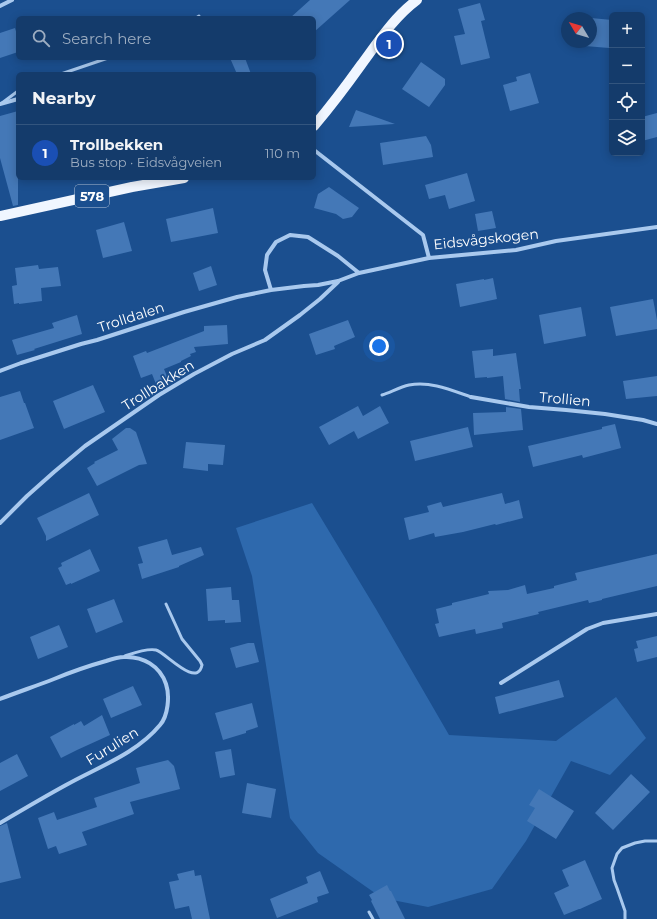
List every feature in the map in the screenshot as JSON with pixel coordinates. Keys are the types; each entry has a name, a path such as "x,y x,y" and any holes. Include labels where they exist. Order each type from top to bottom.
{"main road":[{"path":"316,123 389,28 406,9 417,0"},
{"name":"578","path":"0,216 132,187 172,180"}],"street":[{"path":"0,6 12,0"},
{"path":"1,103 16,99"},
{"name":"Eidsvågskogen","path":"316,152 423,235 429,258 516,250 556,241 657,227"},
{"path":"271,290 265,270 267,255 276,242 290,235 308,237 338,256 359,273"},
{"name":"Trolldalen","path":"0,371 81,344 237,297 271,290 318,285 338,281 359,273 429,258"},
{"name":"Trollbakken","path":"0,523 43,482 85,446 159,395 194,374 232,354 265,340 320,299 338,281"},
{"name":"Trollien","path":"471,397 529,407 605,414 643,420 657,424"},
{"path":"501,683 587,629 603,623 657,614"},
{"name":"Furulien","path":"0,699 53,680 86,666 122,657 146,661 160,672 167,689 167,703 164,720 151,735 134,749 66,785 0,823"}],"lane":[{"path":"67,72 102,60"},
{"path":"1,103 16,92"},
{"path":"382,395 408,385 423,384 438,385 471,397"},
{"path":"122,657 152,649 162,652 184,670 193,673 202,669 200,661 182,639 166,604"},
{"path":"625,919 625,911 614,880 612,868 617,854 622,848 636,843 657,841"},
{"path":"369,912 373,919"}],"shaded area":[{"path":"312,503 376,609 449,735 556,741 616,697 646,738 610,775 571,761 526,841 492,889 428,907 382,898 318,853 290,818 252,576 236,528"}],"building":[{"path":"310,0 350,0 316,30 316,16 292,16"},
{"path":"480,3 485,20 481,21 490,58 461,65 454,36 465,34 458,9"},
{"path":"597,19 609,20 609,48 597,47"},
{"path":"15,28 16,53 0,58 0,33"},
{"path":"231,60 246,60 250,72 236,72"},
{"path":"421,62 445,79 445,85 429,107 402,89"},
{"path":"530,73 539,103 510,111 503,85 517,81 516,77"},
{"path":"356,110 395,124 349,127"},
{"path":"16,112 16,180 18,180 18,205 13,206 0,158 0,116"},
{"path":"657,113 657,137 645,140 645,116"},
{"path":"426,136 431,145 433,157 383,165 380,143"},
{"path":"467,173 475,201 449,209 445,195 429,199 425,185"},
{"path":"329,187 359,208 352,217 343,219 336,214 314,208 318,194"},
{"path":"213,208 218,233 171,242 166,219"},
{"path":"492,211 496,228 478,231 475,214"},
{"path":"124,222 132,251 103,258 96,230"},
{"path":"38,265 39,269 58,267 61,286 41,288 42,301 14,304 12,286 17,285 15,268"},
{"path":"211,266 217,285 199,291 193,273"},
{"path":"493,278 497,299 460,307 456,284"},
{"path":"653,299 657,329 616,336 610,307"},
{"path":"581,307 586,336 544,344 539,315"},
{"path":"77,315 82,334 17,355 12,340 54,328 52,323"},
{"path":"348,320 355,337 334,346 335,349 316,355 309,334"},
{"path":"227,325 228,344 194,347 196,352 190,354 191,356 164,369 168,379 156,384 152,374 141,378 133,356 146,351 147,353 204,331 204,326"},
{"path":"493,349 493,356 516,353 521,389 519,389 520,402 505,399 503,376 475,378 472,351"},
{"path":"657,376 657,396 626,399 623,381"},
{"path":"93,385 105,412 64,429 53,401"},
{"path":"20,391 34,428 0,440 0,397"},
{"path":"358,406 363,416 380,406 389,423 358,439 354,431 329,445 319,427"},
{"path":"506,407 521,409 523,430 474,435 473,413 506,412"},
{"path":"615,424 621,448 583,458 582,455 533,467 528,446 602,429 602,427"},
{"path":"468,427 473,447 415,461 410,441"},
{"path":"126,428 130,428 136,432 147,464 139,465 97,486 87,468 95,463 94,462 118,450 112,439"},
{"path":"186,442 225,445 223,465 208,464 208,471 183,468"},
{"path":"89,493 99,515 46,541 46,536 37,518"},
{"path":"502,493 505,504 519,500 523,518 463,532 435,537 434,533 409,540 404,518 429,512 427,506 441,502 443,507"},
{"path":"167,539 172,555 201,547 204,555 179,567 142,579 138,564 143,563 138,547"},
{"path":"90,549 100,571 66,585 58,568 62,566 61,563"},
{"path":"657,554 657,586 589,603 588,600 538,612 539,614 502,623 503,628 476,634 475,629 439,637 435,624 439,623 436,609 452,605 452,603 489,594 488,591 508,590 525,585 527,594 554,588 554,586 577,580 575,573"},
{"path":"231,587 232,600 239,600 241,622 225,623 225,620 208,621 206,589"},
{"path":"114,599 123,622 96,633 87,609"},
{"path":"59,625 68,647 38,659 30,637"},
{"path":"657,636 657,657 637,662 634,649 638,648 636,641"},
{"path":"248,643 254,643 259,662 236,668 230,648"},
{"path":"559,680 564,697 499,714 495,697"},
{"path":"133,686 142,705 111,718 103,699"},
{"path":"252,703 258,727 246,731 246,733 223,740 215,713"},
{"path":"102,715 110,735 61,758 50,737 81,721 84,726"},
{"path":"231,749 235,775 220,778 215,752"},
{"path":"17,754 28,776 0,791 0,763"},
{"path":"168,760 174,766 180,789 130,802 134,814 82,832 87,845 59,854 56,846 48,849 38,818 54,812 57,820 97,807 94,798 140,783 136,768"},
{"path":"631,774 650,792 613,830 595,813"},
{"path":"247,783 276,789 271,818 242,813"},
{"path":"539,789 574,811 556,839 527,821 535,808 529,805"},
{"path":"7,823 21,878 0,883 0,826"},
{"path":"585,860 602,899 564,915 554,893 569,886 562,870"},
{"path":"194,870 195,876 201,875 210,919 192,919 189,906 175,909 169,882 179,880 177,874"},
{"path":"320,871 329,893 317,897 318,902 277,918 270,899 308,883 306,877"},
{"path":"387,885 405,919 380,919 369,895"}],"place":[{"name":"Trollbekken","path":"389,44"}]}
